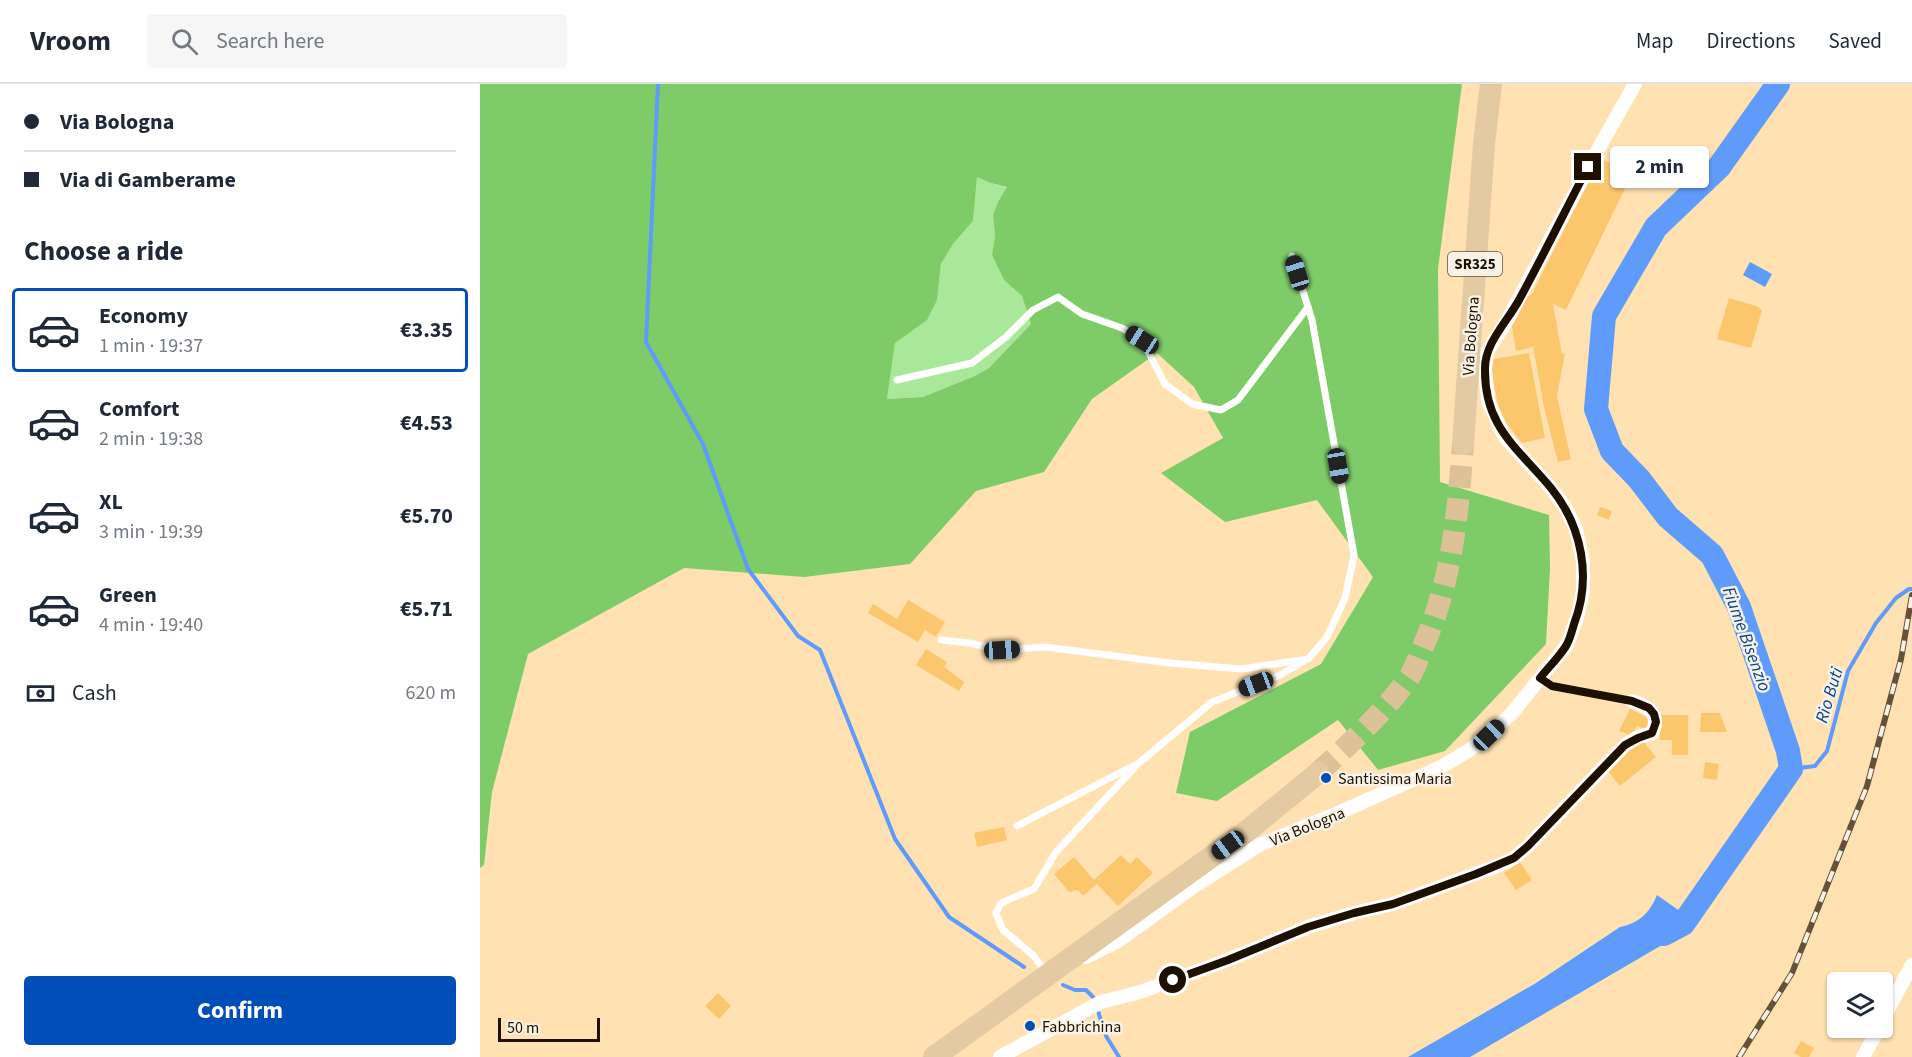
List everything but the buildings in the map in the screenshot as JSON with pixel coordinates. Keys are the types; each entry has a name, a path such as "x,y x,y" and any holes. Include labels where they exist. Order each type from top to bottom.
{"main road":[{"name":"Via Bologna","path":"1463,444 1483,156 1491,84"},
{"name":"Via Bologna","path":"934,1057 1247,831 1318,772"}],"street":[{"name":"Via Bologna","path":"1056,970 1118,941 1196,885 1259,845 1439,768 1468,751 1512,713 1566,645 1577,618 1583,591 1583,562 1576,529 1565,507 1504,436 1492,414 1486,387 1485,361 1491,344 1509,317 1635,84"},
{"path":"1000,1057 1101,1002 1140,992 1228,960 1308,927 1393,904 1440,888 1497,867 1514,858 1625,745 1652,733 1656,722 1654,714 1649,708 1632,701"},
{"path":"1893,1000 1912,965"},
{"path":"1863,1057 1873,1038"}],"lane":[{"path":"1056,970 1034,956 1003,930 996,913 1001,903 1034,889 1056,852 1139,763 1212,702 1278,676 1308,659 1327,637 1345,598 1354,555 1312,320 1292,256"},
{"path":"897,380 972,363 1006,337 1033,309 1058,297 1082,314 1122,328 1142,340 1165,384 1192,404 1221,410 1238,400 1308,307"},
{"path":"942,640 1002,650 1045,647 1170,663 1241,669 1308,659"},
{"path":"1540,678 1552,686 1632,701"},
{"path":"1017,826 1139,763"}],"green space":[{"path":"480,84 1462,84 1438,269 1440,482 1549,515 1550,568 1546,644 1445,751 1378,770 1338,720 1217,801 1176,793 1190,732 1321,664 1373,577 1317,500 1225,522 1161,473 1223,438 1194,387 1157,353 1092,399 1044,472 976,491 910,564 804,577 684,568 528,654 492,792 484,865 480,868","holes":["977,177 1007,187 993,215 995,235 992,255 1004,280 1022,296 1031,324 989,368 975,376 923,397 887,399 895,343 927,320 937,300 941,264 953,244 973,221"]},
{"path":"977,176 1008,188 998,202 993,215 995,235 992,255 1004,280 1022,296 1031,324 989,368 976,376 923,397 887,399 895,343 937,300 941,264 953,244 973,221"}],"water":[{"path":"1750,262 1772,274 1765,287 1743,275"},
{"path":"1657,895 1698,924 1470,1057 1408,1057 1536,983 1620,927 1639,920 1651,907"}],"waterway":[{"path":"658,84 646,342 703,444 748,569 798,636 820,650 895,839 949,917 1024,967"},
{"name":"Fiume Bisenzio","path":"1664,934 1683,924 1791,769 1788,751 1739,607 1712,555 1668,517 1639,479 1612,451 1596,409 1604,316 1656,227 1719,167 1778,84"},
{"name":"Rio Buti","path":"1791,769 1815,766 1827,751 1848,671 1876,623 1896,598 1912,589"},
{"path":"1063,985 1075,990 1086,990 1094,998"},
{"path":"1097,1008 1106,1036 1119,1057"}],"tunnel":[{"path":"1318,773 1367,727 1410,676 1416,664 1434,618 1448,570 1459,495 1463,444"}],"railway":[{"path":"1739,1057 1792,973 1867,786 1901,659 1912,595"}],"place":[{"name":"Santissima Maria","path":"1326,778"},
{"name":"Fabbrichina","path":"1030,1026"}],"route":[{"path":"1173,980 1308,927 1393,904 1497,867 1514,858 1528,846 1625,745 1652,733 1656,722 1654,714 1649,708 1639,703 1552,686 1540,678 1566,645 1577,618 1583,591 1583,562 1576,529 1565,507 1504,436 1492,414 1486,387 1487,352 1531,277 1588,167"}]}
